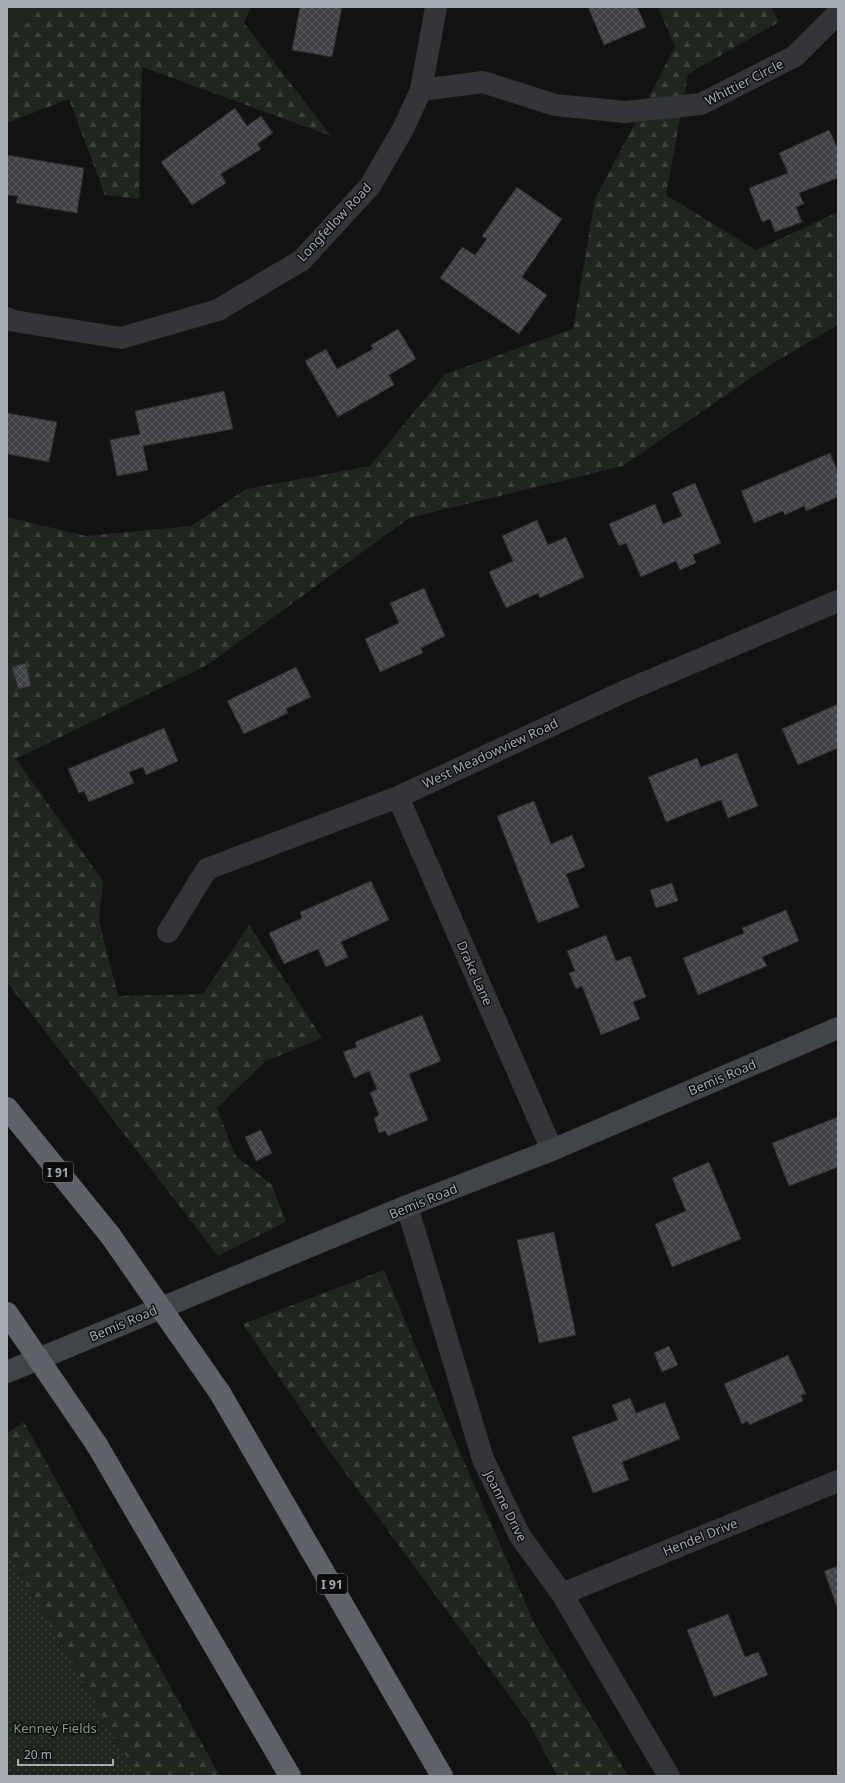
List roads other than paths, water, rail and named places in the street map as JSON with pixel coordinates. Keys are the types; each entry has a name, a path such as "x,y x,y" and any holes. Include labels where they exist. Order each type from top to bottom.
{"highway":[{"name":"I 91","path":"7,1108 110,1235 220,1393 442,1776"},
{"path":"7,1313 97,1445 290,1776"}],"street":[{"name":"Longfellow Road","path":"7,318 14,321 121,338 218,310 302,260 370,186 403,129 421,90 436,7"},
{"name":"Whittier Circle","path":"421,90 483,82 555,106 625,112 701,104 795,56 835,12"},
{"name":"West Meadowview Road","path":"168,932 207,869 398,796 623,692 838,601"},
{"name":"Drake Lane","path":"398,796 552,1150"},
{"name":"Bemis Road","path":"7,1372 407,1206 552,1150 838,1028"},
{"name":"Joanne Drive","path":"407,1206 483,1459 520,1536 562,1594 669,1776"},
{"name":"Hendel Drive","path":"562,1594 838,1481"}],"park label":[{"name":"Kenney Fields","path":"55,1728"}]}
